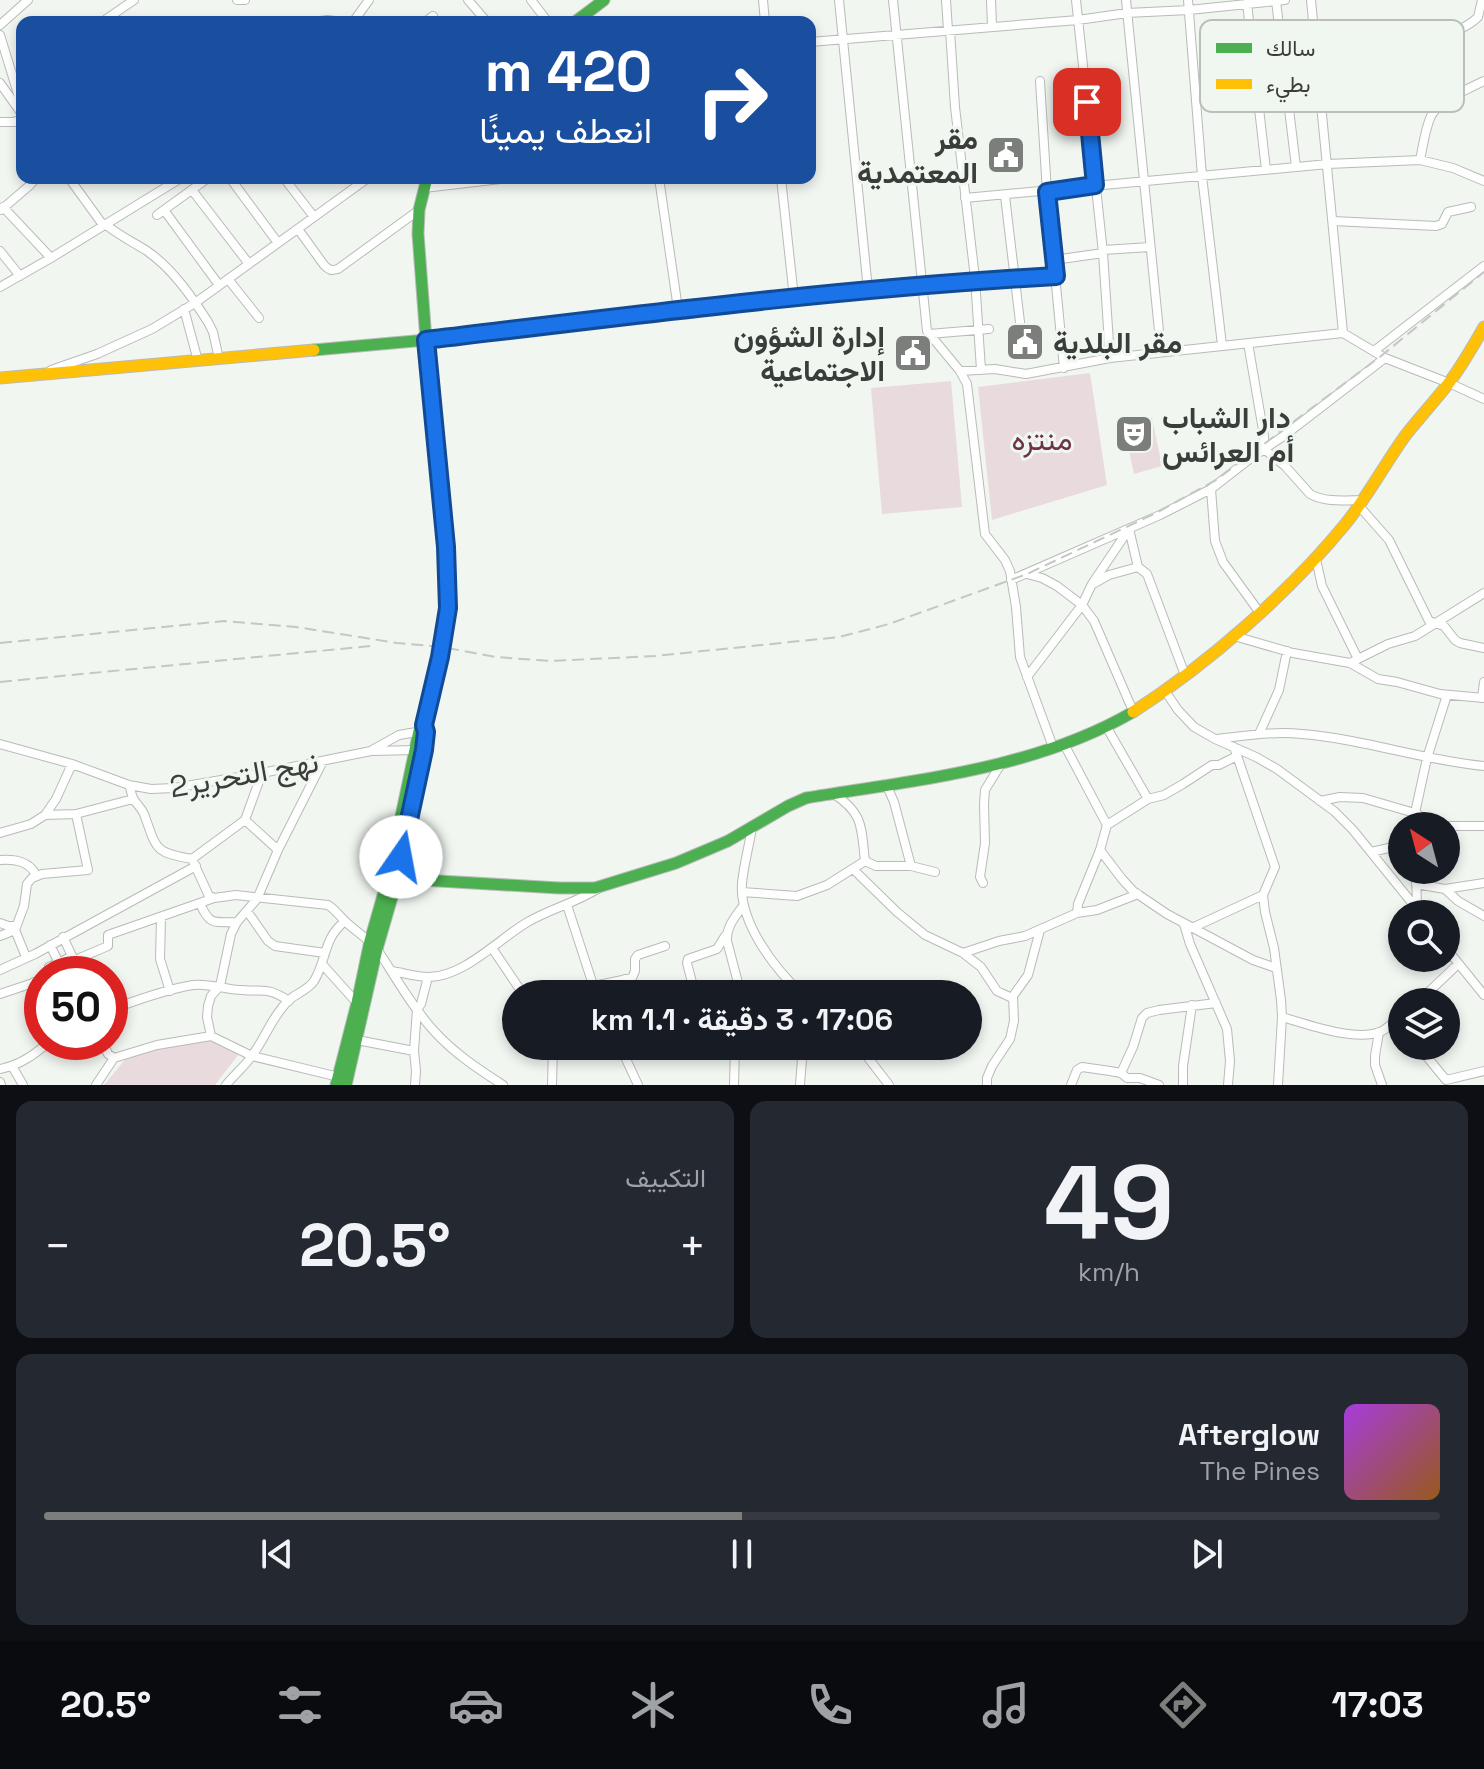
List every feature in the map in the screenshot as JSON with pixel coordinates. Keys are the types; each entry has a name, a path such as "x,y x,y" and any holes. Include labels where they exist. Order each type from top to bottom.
{"street":[{"path":"0,25 28,0"},
{"path":"113,16 134,0"},
{"path":"237,0 245,0"},
{"path":"468,0 482,16"},
{"path":"531,0 543,16"},
{"path":"583,16 604,0"},
{"path":"839,0 868,290"},
{"path":"893,0 926,327 965,377 985,534 1005,560 1011,580 1020,657 1027,677 1058,746 1107,825"},
{"path":"946,0 965,198 984,329 981,370"},
{"path":"991,0 992,26"},
{"path":"1076,0 1103,251 1110,358"},
{"path":"1126,0 1161,351"},
{"path":"1311,0 1313,20"},
{"path":"1464,27 1478,17 1482,0"},
{"path":"816,41 1078,20 1189,5 1280,1"},
{"path":"1247,3 1249,20"},
{"path":"1189,5 1202,176 1222,345"},
{"path":"0,35 16,85"},
{"path":"1040,81 1064,368"},
{"path":"1464,90 1484,81"},
{"path":"0,83 16,107"},
{"path":"1259,112 1266,170"},
{"path":"1291,112 1296,167"},
{"path":"1322,112 1343,333"},
{"path":"1420,160 1433,112"},
{"path":"965,198 1328,164 1420,160 1453,168 1484,181"},
{"path":"31,184 2,209 51,258"},
{"path":"73,184 104,225 166,267 208,322 219,359"},
{"path":"0,287 168,184"},
{"path":"200,184 160,212 219,285"},
{"path":"234,184 278,243"},
{"path":"290,184 314,217"},
{"path":"36,376 97,354 152,329 195,303 360,184"},
{"path":"342,1082 357,1003 392,879 448,608 418,234 425,184"},
{"path":"660,184 678,309"},
{"path":"782,184 794,298"},
{"path":"192,190 249,264"},
{"path":"1005,196 1020,322"},
{"path":"1333,221 1436,226 1442,224 1448,212 1471,207"},
{"path":"298,229 324,265 333,271 419,210"},
{"path":"1054,260 1150,247"},
{"path":"0,251 20,276"},
{"path":"1374,351 1484,266"},
{"path":"0,378 426,340 678,309 868,290 1056,276"},
{"path":"228,279 259,318"},
{"path":"184,309 198,361"},
{"path":"392,879 586,889 603,886 676,863 728,841 806,798 1001,764 1085,737 1165,691 1234,636 1316,559 1361,503 1403,439 1449,383 1484,327"},
{"path":"929,334 984,329"},
{"path":"960,371 995,369 1026,374 1161,351 1343,333 1385,358 1484,399"},
{"path":"1248,343 1264,449"},
{"path":"1011,580 1160,515 1211,489 1385,358"},
{"path":"1264,449 1317,498 1361,503 1389,540 1429,621 1444,626 1460,643 1484,648"},
{"path":"1211,489 1215,541 1223,562 1260,613"},
{"path":"1027,677 1082,605 1092,584 1129,529"},
{"path":"1129,529 1138,567 1147,574 1185,675"},
{"path":"1316,559 1322,586 1354,661"},
{"path":"1092,584 1109,575 1138,567"},
{"path":"1027,574 1057,586 1082,605 1094,621 1133,711"},
{"path":"1354,661 1388,644 1415,636 1484,593"},
{"path":"1234,636 1287,651 1354,661 1378,679 1447,695 1483,698 1484,682"},
{"path":"1259,734 1279,690 1287,651"},
{"path":"1165,691 1194,727 1236,752 1256,757 1277,769 1320,801 1353,830 1410,900"},
{"path":"1415,812 1427,758 1447,695"},
{"path":"1106,726 1148,799"},
{"name":"نهج التحرير2","path":"371,751 399,735 424,727"},
{"path":"1215,739 1299,733 1484,766"},
{"name":"نهج التحرير2","path":"0,744 72,764 129,785 151,789 262,773 371,751 420,750"},
{"path":"1077,913 1107,825 1148,799 1164,795 1212,765 1219,765 1236,752"},
{"path":"1236,752 1275,867 1263,895 1282,1017 1278,1085"},
{"path":"211,1036 208,1006 211,996 220,986 231,934 257,899 323,761"},
{"path":"0,833 31,824 45,815 72,764"},
{"path":"983,883 980,877 985,843 985,790 1001,764"},
{"path":"28,956 194,862 245,820 262,773"},
{"path":"886,784 894,802 911,866"},
{"path":"129,785 155,844 169,855 194,862"},
{"path":"833,793 854,810 858,818 865,861"},
{"path":"1320,801 1340,797 1363,798 1412,812"},
{"path":"45,815 76,814 133,799"},
{"path":"26,956 16,928 24,906 27,884 36,875 88,870 76,814"},
{"path":"245,820 278,850"},
{"path":"1460,826 1484,826"},
{"path":"752,828 742,882 743,906 754,931 788,980"},
{"path":"1371,852 1388,848"},
{"path":"1100,850 1138,894 1188,926 1253,960 1276,968"},
{"path":"0,860 27,863 36,875"},
{"path":"865,861 876,866 911,866 935,872"},
{"path":"742,892 797,896 827,885 865,861"},
{"path":"194,862 206,892 214,898"},
{"path":"853,869 925,935 963,953 981,967 997,991 1012,998"},
{"path":"1418,900 1416,884 1445,889 1479,884 1484,890"},
{"path":"392,971 428,977 443,975 463,966 527,923 584,898 603,886"},
{"path":"1445,889 1458,901 1484,916"},
{"path":"963,953 1025,936 1077,913 1097,910 1138,894"},
{"path":"80,956 108,946 108,935 214,898 236,895 328,905 374,945 433,1030 454,1051 503,1085"},
{"path":"1188,926 1263,895"},
{"path":"200,903 210,921 237,922"},
{"path":"567,905 592,980"},
{"path":"691,980 688,959 717,949 723,943 728,926 743,906"},
{"path":"247,911 275,946 325,953"},
{"path":"161,917 160,959 170,991"},
{"path":"226,1085 252,1056 266,1030 289,1001 314,982 329,940 335,929 344,922"},
{"path":"0,923 16,928"},
{"path":"1188,926 1227,1029 1228,1085"},
{"path":"0,936 16,928"},
{"path":"987,1085 992,1066 1010,1039 1014,1021 1012,998 1028,975 1040,930"},
{"path":"726,934 737,980"},
{"path":"63,937 73,956"},
{"path":"50,945 56,956"},
{"path":"342,1082 357,1040 374,945"},
{"path":"625,979 634,976 638,955 665,946"},
{"path":"492,948 514,980"},
{"path":"0,970 24,958"},
{"path":"322,964 357,1003"},
{"path":"1460,966 1484,995"},
{"path":"1433,988 1450,972"},
{"path":"415,1085 417,1009 428,977"},
{"path":"128,1004 193,985 275,991 289,1001"},
{"path":"0,994 24,986"},
{"path":"1121,1073 1142,1018 1147,1013 1216,1003"},
{"path":"1183,1085 1192,1005"},
{"path":"1282,1017 1357,1034 1379,1032 1388,1026"},
{"path":"1379,1032 1375,1065 1382,1085"},
{"path":"128,1054 157,1045 211,1036 252,1056 342,1082"},
{"path":"357,1040 414,1051"},
{"path":"0,1069 25,1060"},
{"path":"96,1085 113,1060"},
{"path":"552,1085 553,1060"},
{"path":"629,1060 638,1085"},
{"path":"734,1085 735,1060"},
{"path":"800,1085 802,1060"},
{"path":"869,1060 885,1084"},
{"path":"1428,1060 1444,1083 1484,1071"},
{"path":"12,1066 23,1085"},
{"path":"1071,1085 1077,1070 1082,1067 1121,1073 1127,1078 1140,1078 1159,1085"}],"green space":[{"name":"منتزه","path":"1090,373 1107,485 992,520 978,387"},
{"path":"951,381 962,507 882,514 871,388"},
{"path":"1152,418 1162,466 1134,474 1123,422"},
{"path":"215,1039 238,1055 215,1085 104,1085 128,1060 128,1056 159,1046"}],"railway":[{"path":"0,643 224,621 296,627 496,657 550,661 655,656 839,637 889,624 1027,574 1156,513 1216,480 1381,356 1484,272"},
{"path":"0,682 370,646"}],"traffic: fast":[{"path":"583,16 604,0"},
{"path":"336,1085 388,878 419,731 426,722 448,608 446,547 418,234 419,210 426,184"},
{"path":"314,350 426,340"},
{"path":"388,878 595,888 676,863 728,841 806,798 932,778 1015,760 1056,747 1133,712"},
{"path":"346,1085 377,949 397,880 426,731"}],"traffic: slow":[{"path":"1133,712 1219,649 1274,600 1325,548 1355,511 1405,436 1453,377 1484,327"},
{"path":"0,378 314,350"}],"place":[{"name":"مقر المعتمدية","path":"1006,155"},
{"name":"مقر البلدية","path":"1025,342"},
{"name":"إدارة الشؤون الاجتماعية","path":"913,353"},
{"name":"دار الشباب أم العرائس","path":"1134,434"}],"route":[{"path":"401,857 424,750 424,725 448,608 446,547 426,340 678,309 868,290 1056,276 1047,192 1095,185 1087,102"}]}
